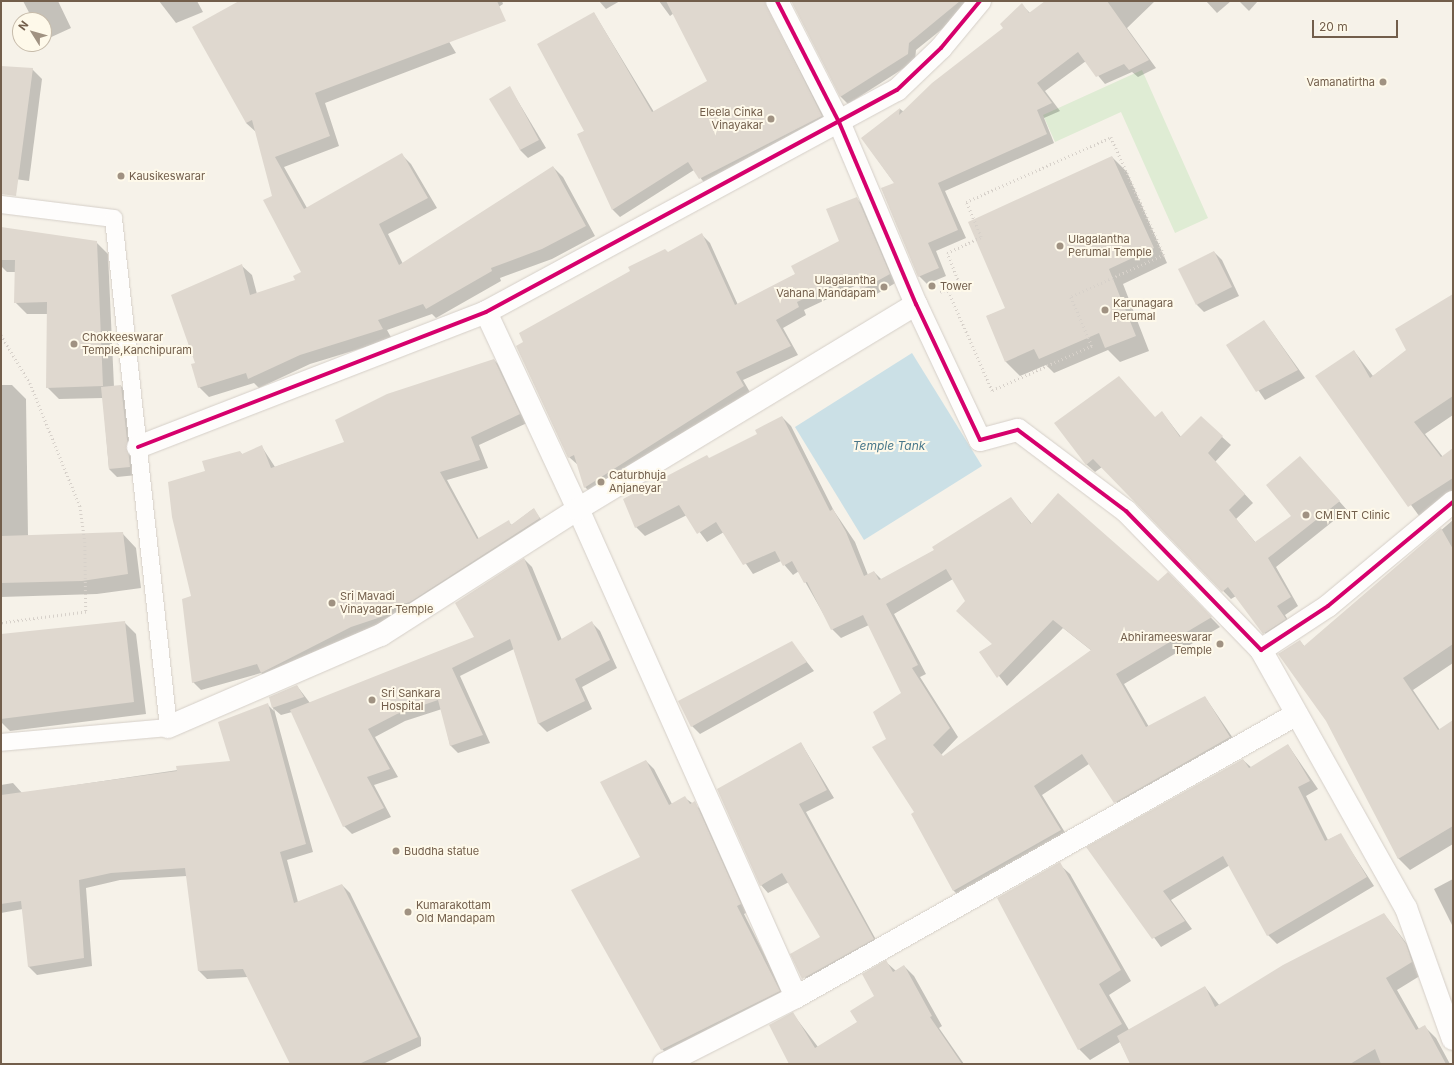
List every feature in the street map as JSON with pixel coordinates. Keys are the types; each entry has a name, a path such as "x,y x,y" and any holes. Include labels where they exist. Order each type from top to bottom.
{"street":[{"path":"777,1 839,122 916,304 980,440 1018,430 1126,511 1261,650 1406,908 1453,1040"},
{"path":"138,447 486,312 897,90 941,48 980,1"},
{"path":"168,727 381,635 578,509 916,304"},
{"path":"486,312 578,509 796,997"},
{"path":"1261,650 1328,606 1453,502"},
{"path":"664,1064 796,997 1297,714"}],"lane":[{"path":"1,204 113,218 168,727 1,742"}],"path":[{"path":"916,304 947,289 960,283 947,253 981,237 966,202 1111,137 1164,255 1071,297 1092,346 992,391 947,289"},
{"path":"1,336 30,383 80,506 85,542 86,612 1,624"}],"green space":[{"path":"1142,70 1208,218 1175,233 1121,112 1055,142 1043,115"}],"water":[{"name":"Temple Tank","path":"912,353 982,466 864,540 795,427"}],"building":[{"path":"239,1 497,1 506,21 315,93 330,136 275,157 304,209 402,153 428,198 379,224 399,265 553,166 586,226 542,249 491,268 492,271 426,309 423,304 378,320 383,329 300,355 248,379 246,373 198,388 191,364 195,363 171,295 242,264 250,295 295,280 293,276 301,272 263,200 272,196 252,120 246,123 192,27"},
{"path":"666,1 765,1 822,116 699,179 688,162 612,210 577,134 584,131 537,44 594,12 652,112 707,81"},
{"path":"791,1 960,1 909,43 908,54 840,97"},
{"path":"1045,1 1107,1 1149,60 1129,70 1124,64 1096,77 1078,52 1037,83 1052,103 1037,110 1047,134 938,183 958,230 928,243 939,268 918,277 881,188 894,183 861,138 900,108 899,115 932,83 1003,28 1000,24 1022,3 1029,13"},
{"path":"1,66 33,68 16,196 1,194"},
{"path":"510,86 539,140 520,150 489,99"},
{"path":"1112,156 1154,248 1109,269 1136,336 1105,348 1099,333 1039,359 1034,349 1005,362 986,316 1005,308 968,222"},
{"path":"857,197 890,274 861,290 854,275 797,302 799,307 776,320 791,346 736,372 744,386 584,488 574,455 568,458 516,346 523,342 519,333 630,271 628,267 665,249 668,252 702,233 735,305 795,274 791,266 839,241 826,209"},
{"name":"Chokkeeswarar Temple,Kanchipuram","path":"1,227 97,241 103,386 46,388 47,302 14,303 15,260 1,260"},
{"path":"1214,251 1232,287 1196,305 1178,269"},
{"path":"1453,294 1453,396 1414,422 1441,457 1453,448 1453,478 1408,507 1315,376 1354,350 1370,378 1406,350 1395,329"},
{"path":"1264,320 1298,370 1256,392 1226,345"},
{"path":"494,359 520,414 471,437 480,460 440,472 477,539 509,520 511,525 534,508 540,518 410,602 387,609 390,614 351,627 261,673 257,664 192,683 182,599 191,596 172,517 168,482 205,471 202,461 240,451 242,454 262,445 271,468 344,442 335,420 387,394"},
{"path":"1119,376 1155,417 1162,411 1180,437 1201,416 1223,436 1208,453 1245,494 1229,510 1255,542 1291,516 1266,485 1300,456 1340,501 1268,558 1291,597 1277,606 1286,619 1263,634 1228,587 1222,592 1093,459 1086,465 1054,423"},
{"path":"121,385 130,467 109,469 101,387"},
{"path":"782,416 830,511 833,509 846,532 864,576 874,571 879,580 934,550 932,547 1011,497 1031,524 1058,493 1158,581 1168,572 1212,617 1116,674 1146,727 1205,696 1230,737 1114,803 1082,754 1034,786 1061,830 953,891 911,814 914,812 872,747 886,739 873,712 901,693 863,615 831,630 807,582 804,583 792,561 783,566 775,551 743,565 716,522 697,534 679,505 635,528 623,499 707,455 709,458 757,434 755,430","holes":["946,569 965,601 956,611 992,644 979,652 997,678 1053,620 1091,650 943,756 933,745 950,728 912,668 918,665 886,604"]},
{"path":"1441,528 1453,549 1453,644 1403,678 1438,730 1453,720 1453,826 1398,859 1326,721 1278,654 1300,640 1304,646"},
{"path":"123,532 128,574 82,581 1,583 1,536"},
{"path":"524,558 558,641 592,621 610,660 575,679 585,701 538,724 510,639 452,668 483,735 450,746 438,700 397,714 368,729 390,769 367,777 384,808 343,827 290,710 474,637 455,603"},
{"path":"125,621 134,702 1,719 1,634"},
{"path":"792,641 807,662 691,727 678,701"},
{"path":"297,685 304,697 272,708 269,697"},
{"path":"268,703 306,844 280,852 294,903 342,884 418,1037 359,1064 290,1064 243,969 198,971 185,868 111,873 79,880 84,958 28,967 21,901 1,904 1,795 177,771 176,766 230,761 218,722"},
{"path":"801,742 827,790 799,804 874,939 802,979 790,954 820,937 782,873 760,886 717,789"},
{"path":"1288,744 1310,781 1298,787 1325,841 1341,833 1367,877 1267,936 1223,856 1163,891 1185,921 1152,939 1086,847 1243,759 1249,768"},
{"path":"646,760 669,805 685,796 690,804 695,801 741,904 737,906 780,991 661,1050 571,890 640,857 600,782"},
{"path":"1060,862 1121,970 1099,984 1122,1024 1078,1050 997,898"},
{"path":"1384,913 1406,944 1412,962 1386,978 1416,1030 1425,1025 1446,1064 1381,1064 1375,1049 1350,1064 1130,1064 1117,1036 1205,986 1215,1007 1283,965"},
{"path":"886,960 893,972 904,965 932,1016 930,1017 962,1064 789,1064 769,1025 793,1012 815,1048 857,1022 850,1011 874,996 862,974"}],"cycle path":[{"path":"777,1 839,122 916,304 980,440 1018,430 1126,511 1261,650 1328,606 1453,502"},
{"path":"138,447 486,312 897,90 941,48 980,1"}],"place":[{"name":"Vamanatirtha","path":"1383,82"},
{"name":"Eleela Cinka Vinayakar","path":"771,119"},
{"name":"Kausikeswarar","path":"121,176"},
{"name":"Ulagalantha Perumal Temple","path":"1060,246"},
{"name":"Tower","path":"932,286"},
{"name":"Ulagalantha Vahana Mandapam","path":"884,287"},
{"name":"Karunagara Perumal","path":"1105,310"},
{"name":"Chokkeeswarar Temple,Kanchipuram","path":"74,344"},
{"name":"Caturbhuja Anjaneyar","path":"601,482"},
{"name":"CM ENT Clinic","path":"1306,515"},
{"name":"Sri Mavadi Vinayagar Temple","path":"332,603"},
{"name":"Abhirameeswarar Temple","path":"1220,644"},
{"name":"Sri Sankara Hospital","path":"372,700"},
{"name":"Buddha statue","path":"396,851"},
{"name":"Kumarakottam Old Mandapam","path":"408,912"}]}
